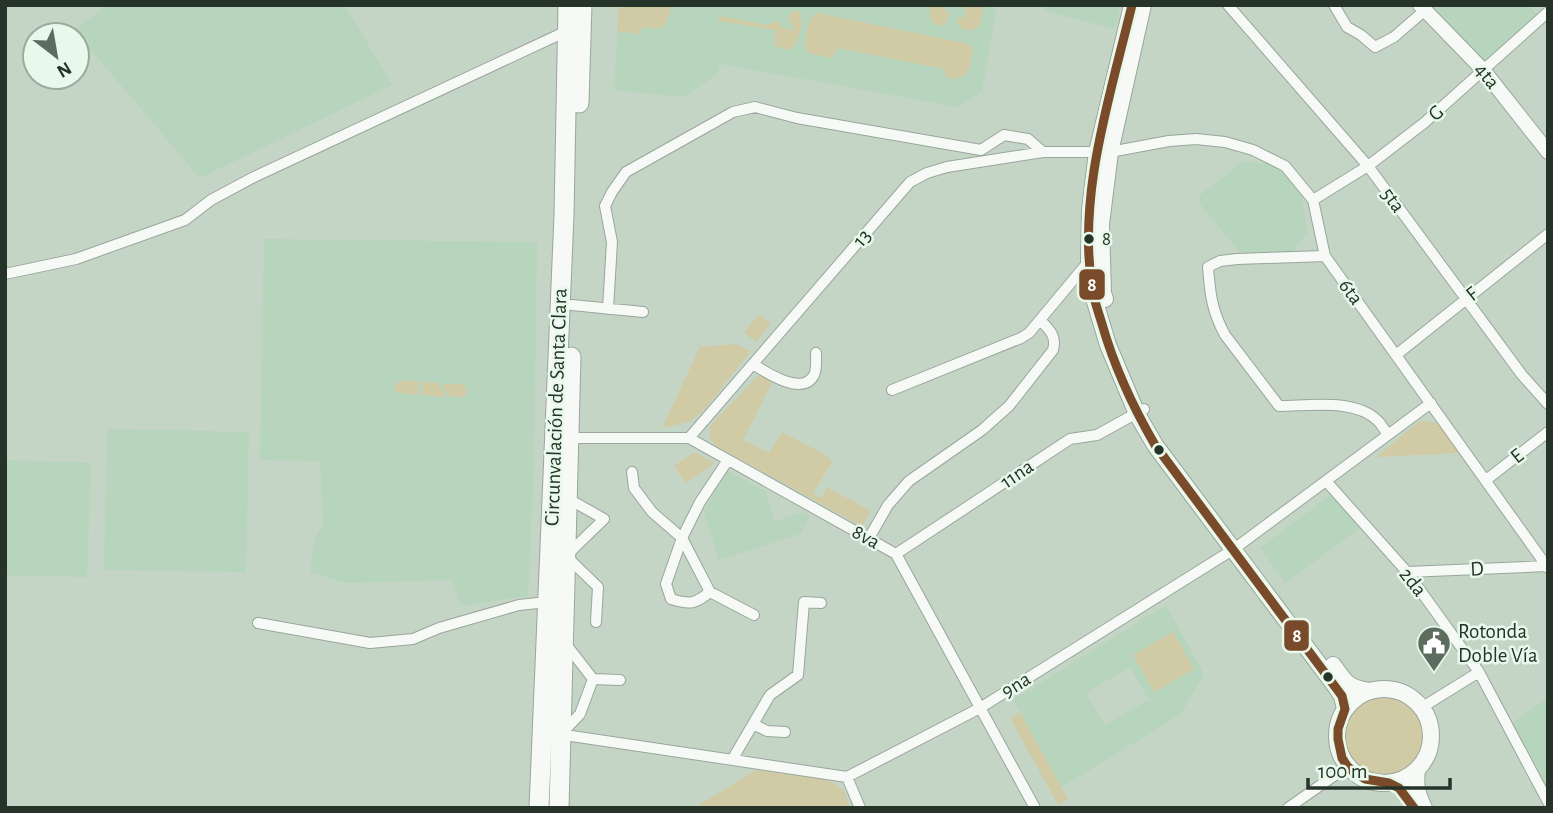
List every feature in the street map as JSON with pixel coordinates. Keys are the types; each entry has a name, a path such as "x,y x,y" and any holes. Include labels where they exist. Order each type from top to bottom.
{"highway":[{"name":"Circunvalación de Santa Clara","path":"559,808 551,733 547,601 568,245 577,20 568,5"},
{"name":"Circunvalación de Santa Clara","path":"539,808 563,640 572,305 568,245"}],"main road":[{"path":"1132,5 1090,211 1093,295 1108,345 1141,411 1336,687 1342,696 1345,709"},
{"path":"1141,411 1103,293 1101,224 1103,152 1143,5"},
{"path":"1238,546 1345,681 1356,689 1400,692 1414,699 1421,708 1430,726 1431,742 1426,757 1417,770 1404,779 1377,783 1364,779 1343,761 1336,735 1339,721 1345,709 1369,691"},
{"path":"1417,770 1417,794 1424,808"},
{"path":"1391,783 1408,797 1414,808"}],"street":[{"name":"5ta","path":"1228,5 1368,166 1522,375 1548,404"},
{"path":"1334,5 1347,27 1375,47 1394,37 1422,8"},
{"path":"1535,5 1546,14"},
{"name":"4ta","path":"1422,8 1484,71 1548,152"},
{"name":"G","path":"1313,200 1368,166 1424,124 1546,14"},
{"path":"5,274 76,259 185,220 211,200 254,177 577,20"},
{"path":"608,309 612,242 605,206 612,192 626,172 733,112 755,107 797,118 981,150 1004,135 1028,139 1043,152"},
{"name":"6ta","path":"1103,152 1196,139 1225,142 1254,150 1285,166 1313,200 1325,256 1547,567"},
{"name":"13","path":"689,438 910,182 947,167 1043,152 1103,152"},
{"name":"F","path":"1396,355 1548,234"},
{"path":"1325,256 1237,259 1220,261 1208,267 1210,297 1218,322 1279,406 1345,406 1360,410 1377,420 1388,435"},
{"path":"892,390 1029,333 1090,261"},
{"path":"572,305 643,312"},
{"path":"869,538 888,505 909,481 982,430 1009,406 1054,350 1056,342 1040,320"},
{"path":"753,364 774,378 800,383 809,381 814,375 816,353"},
{"name":"9na","path":"847,776 980,708 1238,546 1431,403"},
{"name":"11na","path":"896,554 1070,439 1097,435 1141,411"},
{"name":"E","path":"1486,480 1548,432"},
{"path":"569,438 689,438"},
{"name":"8va","path":"689,438 896,554 1035,808"},
{"path":"710,592 697,602 685,603 671,599 666,583 682,538 700,502 727,460"},
{"path":"632,472 634,488 652,512 682,538 710,592 754,615"},
{"name":"2da","path":"1326,481 1407,572 1479,672 1548,802"},
{"path":"567,498 604,519 566,556 598,587 596,622"},
{"name":"D","path":"1407,572 1547,567"},
{"path":"258,623 370,643 413,639 439,628 519,605 547,601"},
{"path":"732,760 769,695 798,675 804,602 821,603"},
{"path":"563,640 593,679"},
{"path":"1421,708 1479,672"},
{"path":"551,733 580,715 593,679"},
{"path":"593,679 620,680"},
{"path":"753,724 768,730 785,732"},
{"path":"551,733 847,776 860,808"},
{"path":"1292,807 1348,766"}],"shaded area":[{"path":"107,5 345,5 392,85 200,178 91,50 91,21 86,21"},
{"path":"619,5 997,5 982,91 958,107 720,64 717,74 684,97 614,90"},
{"path":"619,5 671,5 664,26 643,27 639,34 617,31"},
{"path":"930,5 943,5 949,15 945,24 938,26 931,20"},
{"path":"984,5 981,21 973,30 962,29 957,22 958,17 965,16 964,7"},
{"path":"1038,5 1121,5 1115,29 1049,12"},
{"path":"1433,5 1529,5 1537,15 1485,62"},
{"path":"793,11 799,11 801,26 796,42 790,50 774,46 776,30 718,21 719,16 767,25 778,20 783,29 787,27 790,31 794,28 788,18"},
{"path":"818,13 969,44 973,50 971,63 964,76 953,79 946,78 945,69 838,48 831,58 809,53 805,47 808,27 811,18"},
{"path":"1244,161 1278,165 1302,196 1307,233 1291,254 1239,252 1200,204 1200,195"},
{"path":"264,239 537,242 534,463 528,596 461,606 452,580 346,583 310,572 315,538 323,526 320,461 260,460"},
{"path":"759,314 771,323 756,342 744,333"},
{"path":"735,344 751,351 704,410 689,422 662,428 700,347"},
{"path":"760,374 772,383 743,440 769,453 782,432 826,455 832,462 813,494 821,498 827,487 871,511 862,526 717,447 710,439 710,427 716,419"},
{"path":"400,381 419,381 418,395 395,390 395,385"},
{"path":"422,382 438,383 447,397 422,395"},
{"path":"442,384 464,384 467,392 464,397 449,396"},
{"path":"1420,421 1438,423 1459,453 1376,457"},
{"path":"107,429 249,432 246,572 104,570"},
{"path":"694,452 715,463 686,483 674,466"},
{"path":"5,460 91,463 87,577 5,575"},
{"path":"727,470 765,491 775,521 803,512 810,516 800,534 719,560 704,511"},
{"path":"1332,494 1360,528 1285,583 1260,548"},
{"path":"1166,605 1204,674 1181,714 1062,787 1013,700","holes":["1130,667 1149,700 1105,725 1086,693"]},
{"path":"1173,632 1194,669 1154,692 1133,655"},
{"path":"1383,694 1399,698 1413,707 1422,721 1426,737 1422,753 1413,767 1399,776 1383,780 1367,776 1353,767 1344,753 1340,737 1344,721 1353,707 1367,698"},
{"path":"1548,698 1548,789 1513,722"},
{"path":"1020,712 1068,799 1058,805 1010,718"},
{"path":"756,770 828,780 844,790 850,808 694,808"}],"transit line":[{"name":"8","path":"1132,5 1098,148 1089,221 1093,293 1112,355 1155,445 1342,696 1345,709 1338,729 1338,739 1342,758 1347,766 1365,779 1389,783 1399,788 1414,808"}],"place":[{"name":"8","path":"1089,239"},
{"name":"Rotonda Doble Vía","path":"1434,673"}]}
